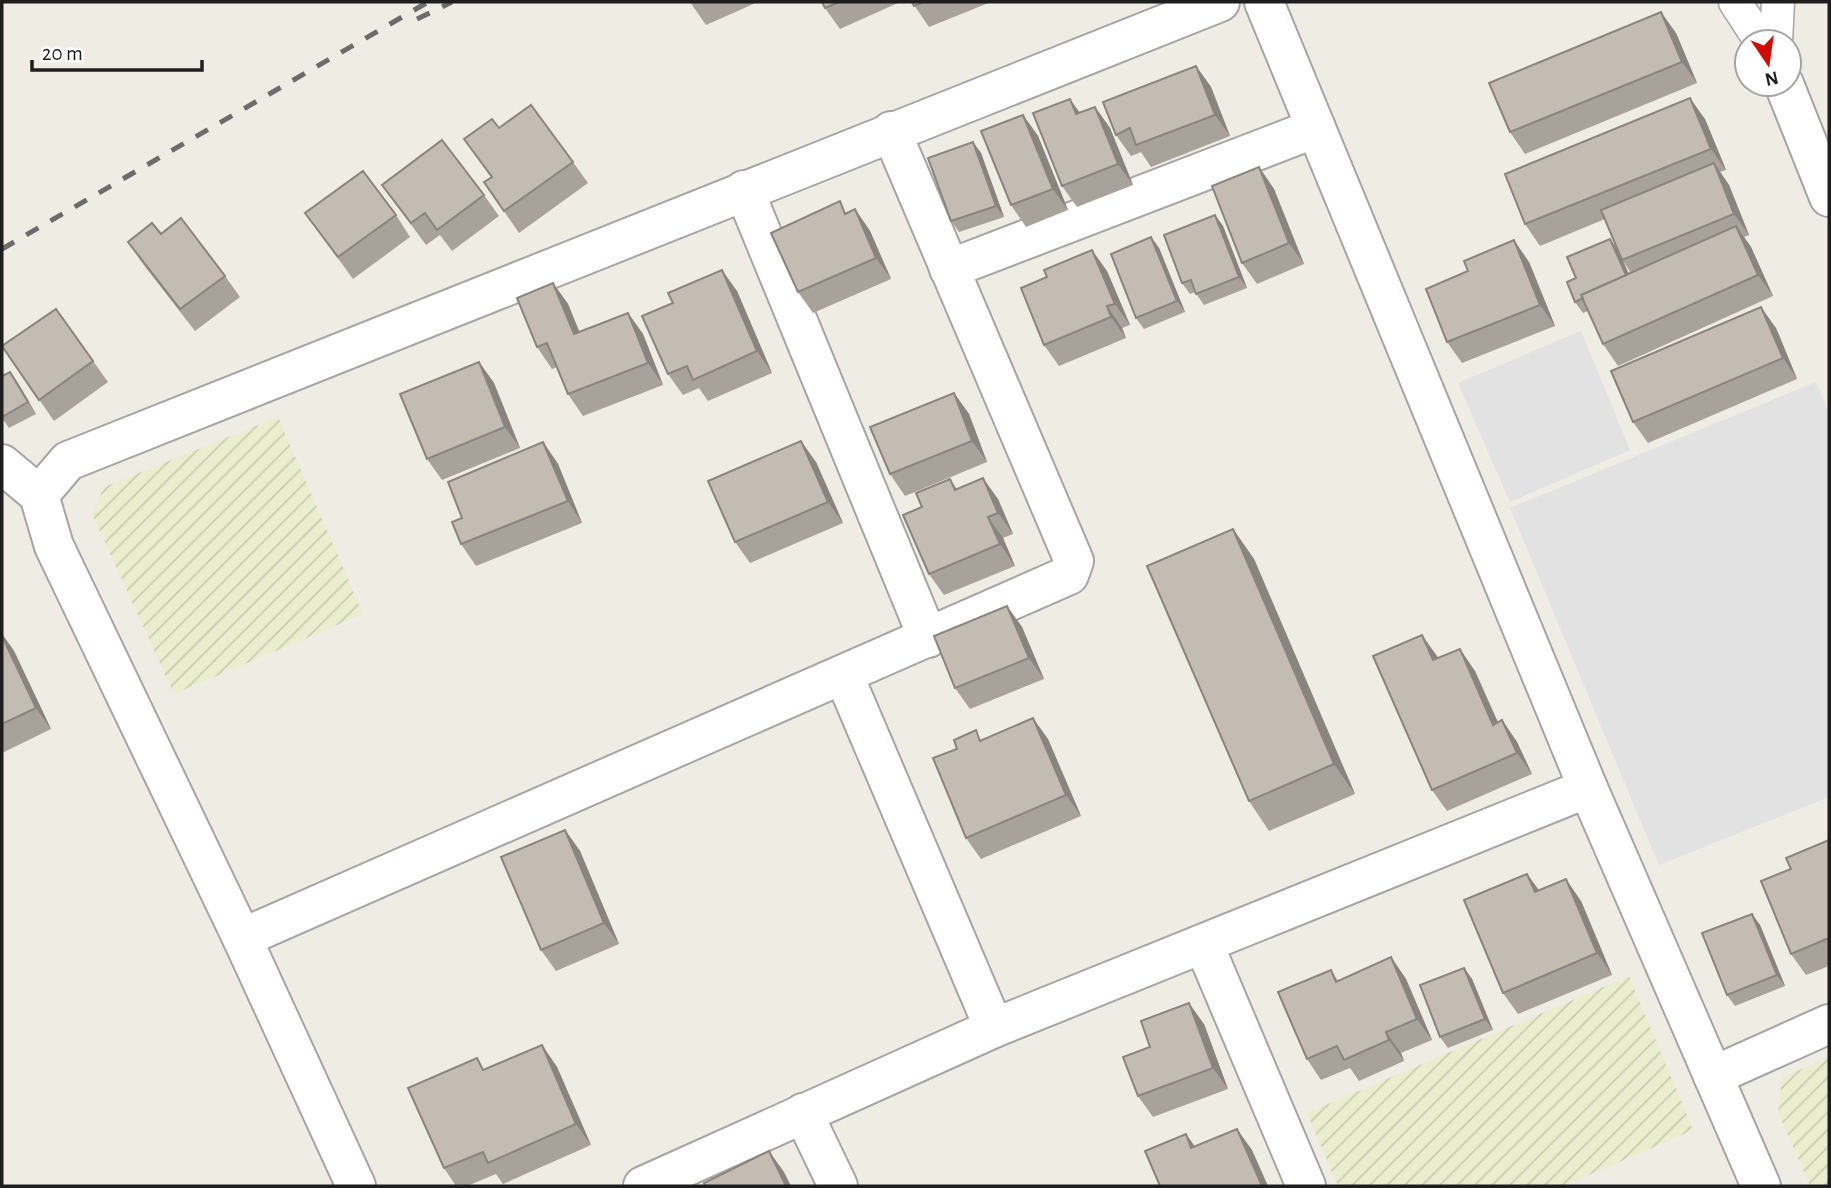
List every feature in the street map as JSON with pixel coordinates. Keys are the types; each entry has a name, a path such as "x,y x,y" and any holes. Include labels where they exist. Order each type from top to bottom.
{"street":[{"path":"39,495 68,461 1220,2"},
{"path":"1264,2 1588,788 1760,1186"},
{"path":"1790,98 1829,197"},
{"path":"949,269 1316,128"},
{"path":"242,938 1069,575 1074,561 891,131"},
{"path":"744,190 928,638"},
{"path":"2,464 39,495 54,546 242,938 356,1186"},
{"path":"844,676 994,1028"},
{"path":"643,1186 994,1028 1588,788"},
{"path":"1204,945 1306,1186"},
{"path":"1713,1076 1829,1024"},
{"path":"803,1113 838,1186"}],"lane":[{"path":"1735,2 1752,28"},
{"path":"1777,28 1778,2"}],"green space":[{"path":"278,417 363,614 174,694 92,514 104,487"},
{"path":"1629,976 1693,1130 1564,1186 1338,1186 1307,1113"},
{"path":"1829,1058 1829,1186 1810,1186 1778,1112 1782,1077"}],"shaded area":[{"path":"1581,331 1630,450 1510,502 1458,383"},
{"path":"1816,382 1829,414 1829,797 1659,865 1510,508"}],"building":[{"path":"822,2 839,2 825,8"},
{"path":"1661,12 1682,62 1510,132 1489,83"},
{"path":"1196,66 1215,115 1136,145 1130,128 1116,135 1103,102"},
{"path":"1690,98 1711,149 1525,224 1505,174"},
{"path":"1070,99 1076,114 1095,107 1118,164 1062,186 1033,113"},
{"path":"531,105 573,162 504,211 484,182 492,177 464,139 492,119 499,128"},
{"path":"1023,115 1053,189 1011,205 981,131"},
{"path":"442,140 484,195 437,230 425,213 411,223 382,185"},
{"path":"973,142 996,206 951,221 928,158"},
{"path":"1714,163 1734,214 1622,260 1601,210"},
{"path":"1259,167 1289,243 1242,263 1212,186"},
{"path":"363,171 396,215 338,257 305,213"},
{"path":"840,201 845,214 855,209 876,258 798,292 771,233"},
{"path":"1215,215 1239,277 1196,294 1191,280 1182,283 1164,235"},
{"path":"181,218 225,276 180,309 128,242 152,223 161,234"},
{"path":"1736,226 1758,275 1603,344 1581,295"},
{"path":"1151,237 1177,301 1136,318 1111,254"},
{"path":"1610,239 1626,275 1581,295 1583,298 1575,302 1567,282 1576,278 1567,257"},
{"path":"1514,240 1540,305 1447,342 1426,289 1468,271 1464,261"},
{"path":"1092,250 1115,304 1107,306 1111,317 1044,345 1021,288 1047,277 1044,270"},
{"path":"722,270 757,351 693,380 687,366 668,374 642,316 673,303 668,293"},
{"path":"553,283 574,334 628,313 648,363 568,394 547,343 537,347 517,298"},
{"path":"1761,307 1783,358 1633,422 1611,371"},
{"path":"56,309 93,361 39,400 2,346"},
{"path":"479,362 505,427 427,459 400,394"},
{"path":"10,372 28,402 2,417 2,376"},
{"path":"954,393 972,441 890,474 870,427"},
{"path":"801,441 828,502 735,542 708,481"},
{"path":"543,442 568,501 461,544 452,522 462,518 448,482"},
{"path":"983,478 998,513 988,517 1000,544 929,574 903,515 922,507 916,493 950,479 955,490"},
{"path":"1233,529 1334,764 1249,801 1147,566"},
{"path":"1007,606 1029,658 955,688 934,636"},
{"path":"1422,635 1433,660 1460,649 1493,725 1502,720 1517,753 1432,790 1373,656"},
{"path":"2,636 36,708 2,724"},
{"path":"1033,718 1066,795 966,838 933,758 957,749 954,740 976,730 980,741"},
{"path":"565,830 604,923 541,950 501,857"},
{"path":"1829,840 1829,938 1791,954 1761,881 1791,869 1786,858"},
{"path":"1527,874 1535,892 1566,879 1597,953 1503,993 1464,900"},
{"path":"1752,914 1777,975 1727,995 1702,933"},
{"path":"1391,957 1417,1019 1386,1032 1389,1040 1344,1060 1337,1046 1307,1059 1278,992 1331,970 1336,982"},
{"path":"1464,968 1485,1019 1440,1037 1420,985"},
{"path":"1189,1003 1213,1068 1138,1096 1123,1057 1150,1047 1141,1021"},
{"path":"542,1045 576,1124 488,1163 483,1152 444,1168 408,1088 477,1058 483,1070"},
{"path":"1237,1129 1262,1186 1160,1186 1145,1151 1186,1134 1191,1148"},
{"path":"769,1151 786,1186 705,1186 704,1183"}],"railway":[{"path":"2,249 428,2"},
{"path":"417,19 452,2"}]}
